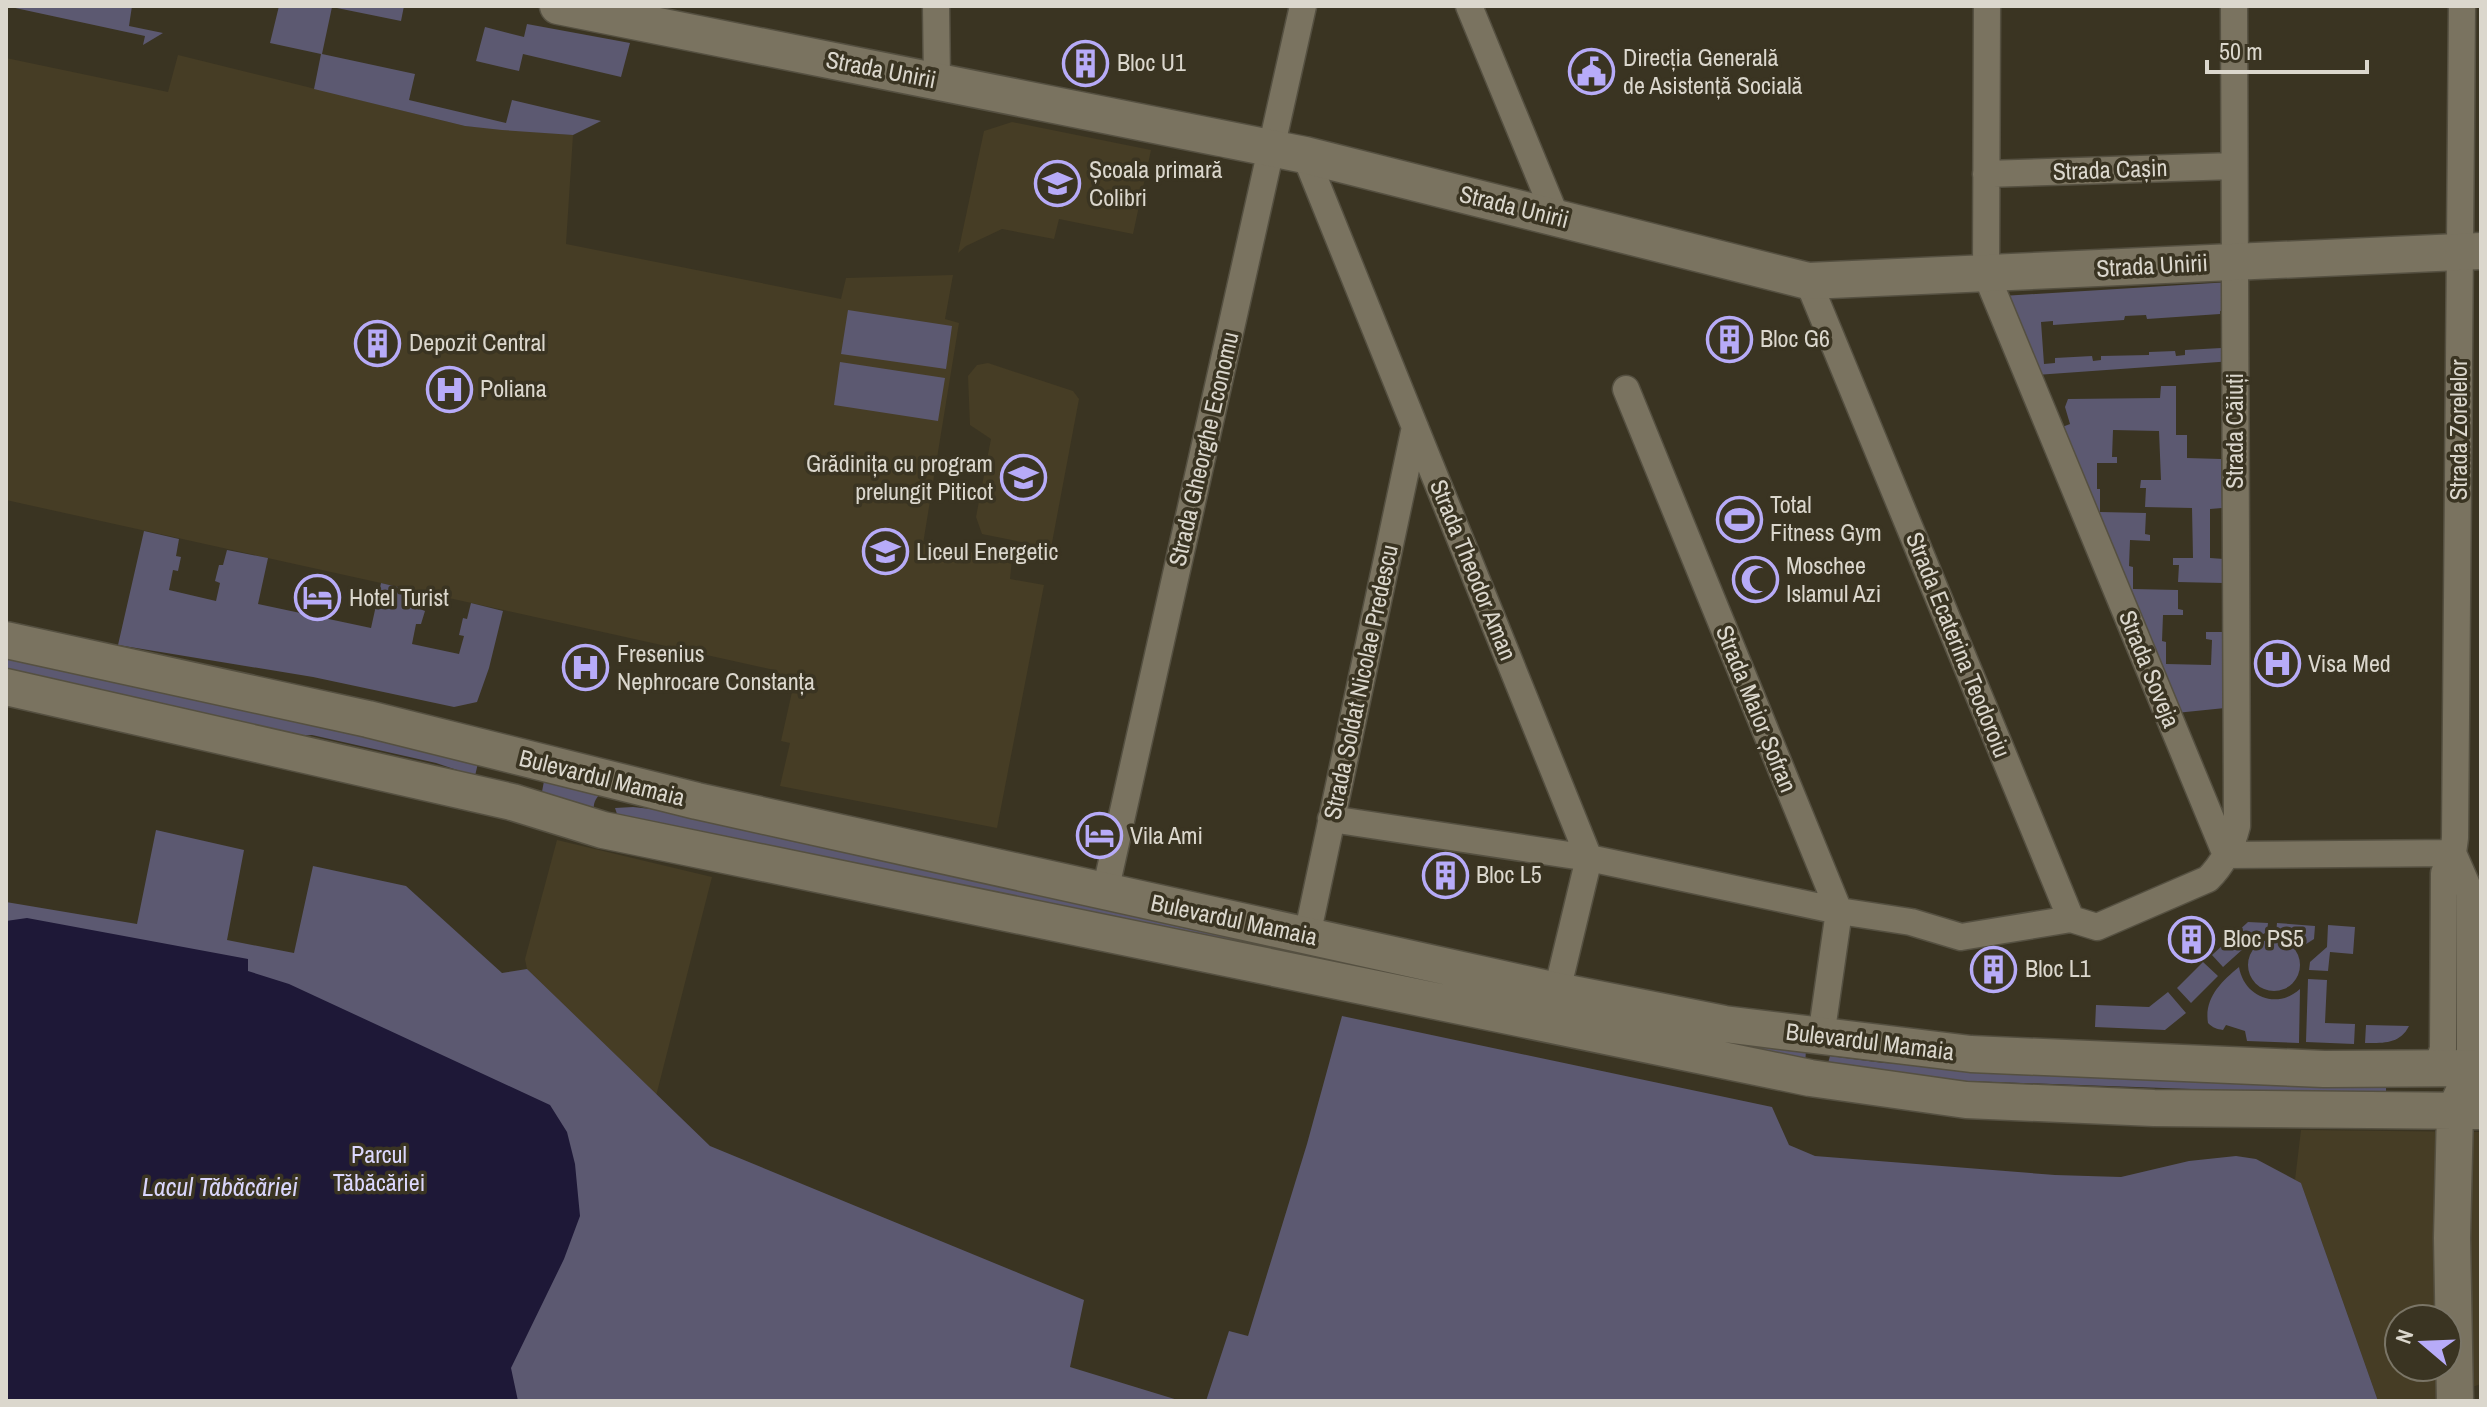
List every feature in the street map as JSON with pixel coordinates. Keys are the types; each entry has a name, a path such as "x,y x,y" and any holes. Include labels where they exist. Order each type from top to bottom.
{"main road":[{"name":"Strada Unirii","path":"558,6 1288,152 1808,281 2470,252"},
{"name":"Bulevardul Mamaia","path":"6,640 368,719 697,801 1557,991 1724,1024 2001,1056 2324,1069 2462,1069"},
{"name":"Bulevardul Mamaia","path":"6,687 512,802 603,830 1810,1078 1966,1100 2154,1108 2455,1111"},
{"path":"603,830 602,805 612,799 646,805 697,801"},
{"path":"2455,1111 2429,1091 2462,1069"},
{"path":"2432,1303 2455,1111"},
{"path":"2455,1111 2452,1238 2455,1401"}],"street":[{"path":"936,6 937,81"},
{"name":"Strada Gheorghe Economu","path":"1105,892 1288,152 1303,6"},
{"path":"1469,6 1556,217"},
{"path":"1986,274 1987,6"},
{"name":"Strada Căiuți","path":"2226,855 2237,826 2234,6"},
{"name":"Strada Zorelelor","path":"2462,6 2470,252 2456,807 2453,853 2444,873 2443,1049 2462,1069"},
{"name":"Strada Theodor Aman","path":"1288,152 1415,427 1589,858"},
{"name":"Strada Cașin","path":"1986,174 2234,166"},
{"name":"Strada Soveja","path":"1986,274 2226,855"},
{"name":"Strada Ecaterina Teodoroiu","path":"1808,281 2071,919"},
{"name":"Strada Maior Șofran","path":"1626,389 1839,911"},
{"name":"Strada Soldat Nicolae Predescu","path":"1307,936 1415,427"},
{"path":"1331,819 1589,858 1839,911 1911,922 1961,937 2071,919 2097,927 2208,879 2226,855 2453,853"},
{"path":"1557,991 1589,858"},
{"path":"1821,1037 1839,911"}],"shaded area":[{"path":"178,55 465,126 573,135 566,244 841,299 846,278 953,275 945,319 959,323 923,544 1012,559 1010,579 1044,585 997,828 780,786 790,743 781,741 794,683 774,670 6,500 6,58 168,92"},
{"name":"Școala primară Colibri","path":"1012,122 1151,150 1133,234 1059,219 1054,239 1002,229 958,253 984,131"},
{"name":"Grădinița cu program prelungit Piticot","path":"988,363 1073,391 1079,399 1051,548 982,534 976,517 991,439 970,425 968,376 977,365"},
{"path":"557,840 712,877 656,1096 527,969 525,959"},
{"path":"2301,1130 2481,1132 2481,1384 2432,1401 2378,1401 2301,1183 2295,1180"}],"green space":[{"path":"6,6 132,6 129,26 163,33 143,45 145,36"},
{"path":"279,6 404,6 401,21 332,7 322,54 415,74 409,100 506,123 512,100 601,121 573,135 465,126 314,89 321,54 270,43"},
{"path":"527,24 630,43 621,77 523,54 519,71 476,61 485,27 524,37"},
{"path":"2230,282 2231,310 2220,311 2220,314 2147,319 2146,315 2125,316 2124,320 2053,325 2053,321 2041,322 2044,364 2055,363 2055,358 2092,356 2093,361 2101,360 2101,356 2175,351 2176,356 2185,355 2185,350 2221,348 2222,352 2233,352 2233,361 2036,375 2002,296"},
{"path":"848,310 952,326 946,369 841,354"},
{"path":"840,362 945,378 938,421 834,405"},
{"path":"2161,386 2176,386 2176,435 2187,435 2187,458 2221,459 2222,508 2210,509 2210,558 2224,559 2224,583 2178,582 2179,565 2173,565 2173,558 2193,558 2192,508 2145,507 2146,488 2140,488 2141,480 2161,480 2159,431 2113,430 2112,457 2117,457 2117,463 2097,463 2100,512 2146,513 2145,534 2150,535 2150,541 2130,540 2129,566 2133,567 2133,589 2178,590 2178,609 2183,610 2183,615 2163,615 2162,641 2166,642 2166,664 2211,665 2212,640 2206,639 2206,632 2226,632 2225,708 2176,713 2057,429 2070,424 2065,407 2068,399 2160,398"},
{"path":"144,531 179,539 176,556 181,557 178,571 173,570 169,590 216,601 220,583 215,581 227,550 268,558 258,604 371,628 381,583 423,593 420,609 425,611 421,624 416,624 412,644 459,654 464,636 459,635 463,618 467,619 471,603 503,611 477,702 454,707 313,677 118,645"},
{"path":"6,655 442,753 478,763 475,776 436,763 312,735 294,736 6,677"},
{"path":"544,781 603,792 595,801 594,812 541,797"},
{"path":"615,808 680,809 1806,1049 1805,1067 990,898 617,814"},
{"name":"Parcul Tăbăcăriei","path":"156,830 244,850 227,940 294,953 313,866 406,886 502,973 527,969 710,1146 1084,1300 1070,1367 1181,1401 6,1401 6,902 137,924"},
{"path":"2248,922 2268,923 2267,932 2254,939 2223,967 2212,955"},
{"path":"2277,923 2315,926 2314,939 2303,946 2295,937 2276,933"},
{"path":"2328,925 2355,927 2353,954 2330,952 2328,971 2309,970 2310,962 2327,947"},
{"path":"2274,939 2292,947 2300,965 2292,983 2274,991 2256,983 2248,965 2256,947"},
{"path":"2203,962 2218,976 2191,1003 2177,988"},
{"path":"2239,967 2247,986 2263,997 2281,999 2300,989 2299,1043 2247,1041 2245,1031 2226,1025 2223,1030 2208,1023 2211,998"},
{"path":"2308,979 2327,980 2325,1023 2355,1024 2354,1044 2306,1042"},
{"path":"2168,992 2186,1013 2165,1030 2095,1027 2096,1005 2149,1007"},
{"path":"1342,1016 1772,1107 1789,1145 1815,1156 2055,1175 2121,1177 2189,1161 2236,1156 2256,1159 2301,1183 2378,1401 1206,1401 1229,1331 1248,1336 1307,1144"},
{"path":"2366,1025 2409,1026 2396,1039 2365,1043"},
{"path":"1830,1056 1884,1063 2386,1079 2386,1096 1884,1078 1826,1070"}],"water":[{"name":"Lacul Tăbăcăriei","path":"27,918 248,959 248,971 289,984 550,1105 567,1132 575,1164 580,1216 564,1259 511,1368 518,1401 6,1401 6,921"}],"place":[{"name":"Bloc U1","path":"1086,63"},
{"name":"Direcția Generală de Asistență Socială","path":"1592,72"},
{"name":"Școala primară Colibri","path":"1058,184"},
{"name":"Bloc G6","path":"1729,339"},
{"name":"Depozit Central","path":"378,343"},
{"name":"Poliana","path":"449,389"},
{"name":"Grădinița cu program prelungit Piticot","path":"1024,478"},
{"name":"Total Fitness Gym","path":"1739,519"},
{"name":"Liceul Energetic","path":"885,552"},
{"name":"Moschee Islamul Azi","path":"1755,580"},
{"name":"Hotel Turist","path":"318,598"},
{"name":"Visa Med","path":"2277,664"},
{"name":"Fresenius Nephrocare Constanța","path":"586,668"},
{"name":"Vila Ami","path":"1099,836"},
{"name":"Bloc L5","path":"1445,875"},
{"name":"Bloc PS5","path":"2192,939"},
{"name":"Bloc L1","path":"1994,969"}]}
